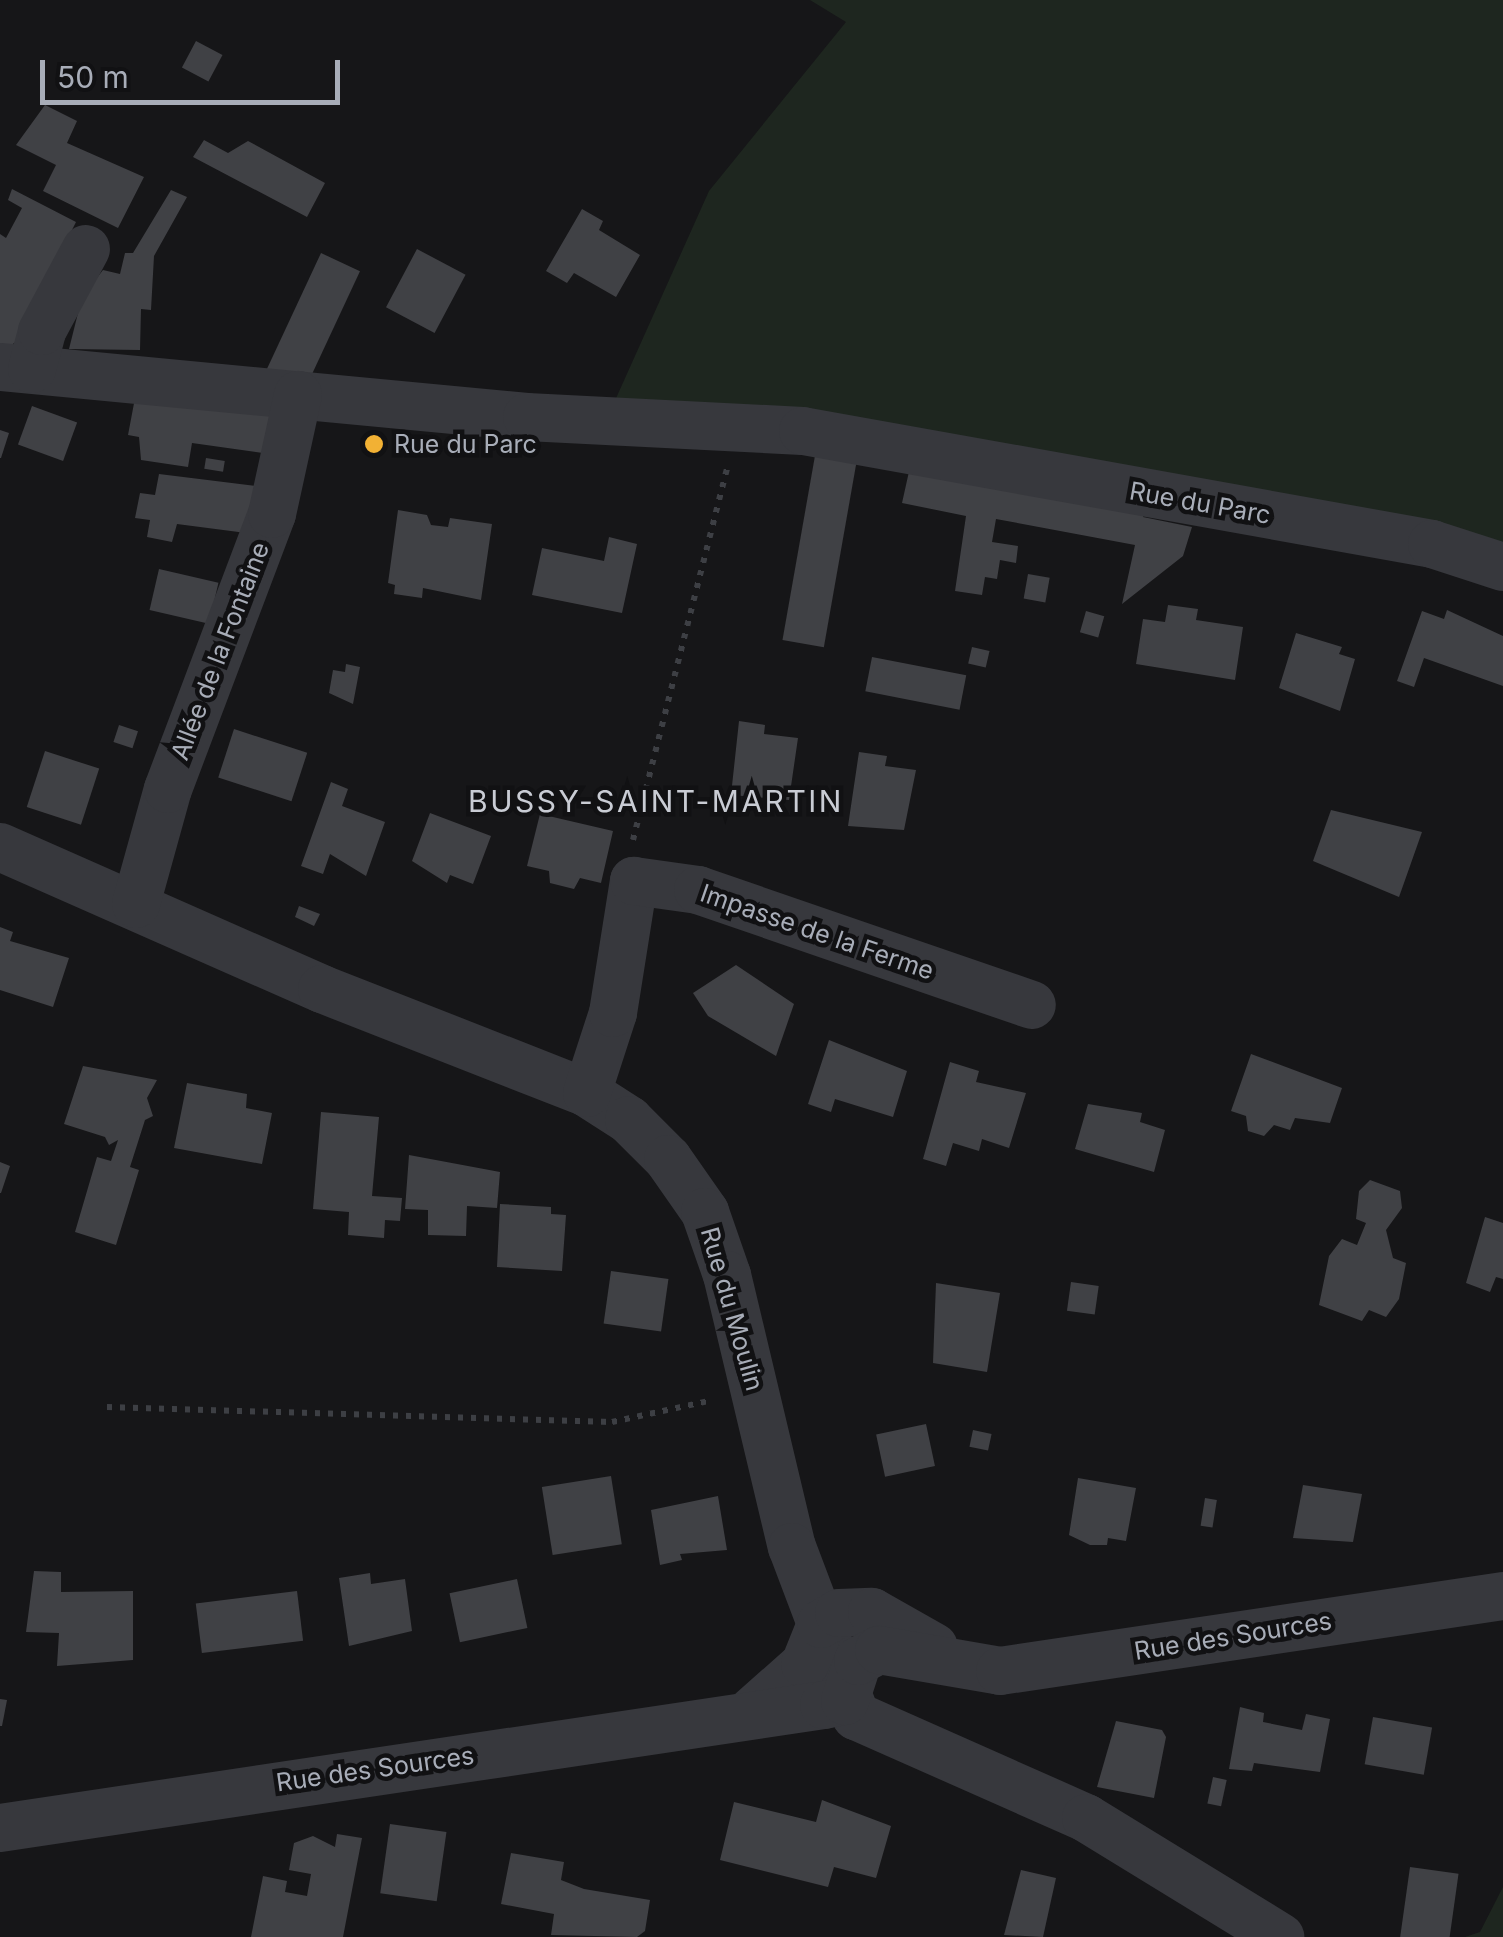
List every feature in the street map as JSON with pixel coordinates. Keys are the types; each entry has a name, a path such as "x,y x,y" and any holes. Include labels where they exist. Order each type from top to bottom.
{"street":[{"path":"16,368 42,331 86,249"},
{"name":"Rue du Parc","path":"16,368 527,418 803,431 1432,544 1503,567"},
{"name":"Allée de la Fontaine","path":"136,904 174,771 272,514 298,396"},
{"name":"Rue du Moulin","path":"0,846 322,990 587,1093 668,1158 705,1212 756,1390 792,1547 845,1700"},
{"path":"587,1093 613,1014 634,881"},
{"name":"Impasse de la Ferme","path":"634,881 698,890 1032,1004"},
{"name":"Rue des Sources","path":"0,1828 845,1700 858,1661 880,1650 1000,1671 1503,1596"},
{"name":"Rue des Sources","path":"821,1624 840,1613 872,1612 963,1664"},
{"path":"751,1712 805,1664 821,1624"},
{"path":"845,1700 879,1732 1086,1818 1280,1937"}],"path":[{"path":"634,881 632,842 738,427"},
{"path":"107,1407 612,1422 756,1390"}],"shaded area":[{"path":"810,0 1503,0 1503,566 613,405 709,191 846,22"},
{"path":"1503,1887 1503,1937 1465,1937 1480,1932"}],"building":[{"path":"196,41 222,55 208,82 182,67"},
{"path":"45,105 77,121 67,143 144,177 118,228 43,191 56,165 16,145"},
{"path":"204,140 228,153 248,141 325,183 307,217 193,157"},
{"path":"12,189 76,222 16,342 0,352 0,234 6,238 22,208 8,200"},
{"path":"171,190 187,197 154,256 151,310 141,309 140,350 69,349 82,297 103,270 120,274 125,253 133,253"},
{"path":"582,209 603,221 599,230 640,255 616,297 574,273 567,283 546,271"},
{"path":"417,249 466,275 435,333 386,307"},
{"path":"321,253 360,271 305,390 266,372"},
{"path":"135,398 284,410 277,455 192,443 188,467 141,460 139,437 128,435"},
{"path":"32,406 77,422 63,461 18,445"},
{"path":"0,430 9,433 1,458 0,458"},
{"path":"816,450 857,457 824,647 782,640"},
{"path":"206,458 225,461 223,472 204,469"},
{"path":"910,467 1147,505 1143,517 1192,527 1183,556 1122,604 1135,545 996,519 992,542 1018,546 1016,563 1000,560 997,579 985,577 982,595 955,591 966,516 902,503"},
{"path":"159,474 264,487 254,534 177,524 172,542 147,537 150,520 135,518 140,493 155,495"},
{"path":"398,510 427,515 431,525 448,527 450,518 492,524 481,600 423,588 422,598 394,594 395,585 388,583"},
{"path":"609,537 637,544 622,613 532,595 542,548 604,561"},
{"path":"159,569 218,583 209,624 150,610"},
{"path":"1028,574 1050,578 1045,602 1024,599"},
{"path":"1168,605 1198,609 1196,620 1243,627 1235,680 1136,664 1143,619 1165,622"},
{"path":"1447,610 1503,636 1503,686 1424,658 1414,687 1397,681 1422,611 1444,619"},
{"path":"1086,611 1104,616 1098,637 1080,632"},
{"path":"1296,633 1342,647 1339,654 1355,659 1340,711 1279,688"},
{"path":"972,647 990,651 986,668 968,664"},
{"path":"872,657 966,675 960,710 865,691"},
{"path":"346,664 360,667 353,704 329,693 333,670 345,672"},
{"path":"739,721 765,725 764,734 798,738 789,800 731,795"},
{"path":"119,725 138,731 132,748 113,742"},
{"path":"234,729 307,753 291,801 218,778"},
{"path":"45,751 99,769 81,825 27,807"},
{"path":"859,752 887,756 885,766 916,770 904,830 848,826"},
{"path":"331,782 348,789 342,806 385,822 366,876 330,854 323,874 301,866"},
{"path":"1331,810 1422,832 1399,897 1313,861"},
{"path":"430,813 491,836 473,884 450,875 447,883 412,861"},
{"path":"540,814 613,831 601,883 580,878 574,889 550,883 549,871 527,866"},
{"path":"299,906 320,914 314,926 295,917"},
{"path":"0,927 13,932 10,941 69,958 53,1007 0,990"},
{"path":"736,965 794,1004 776,1056 708,1016 693,993"},
{"path":"829,1040 907,1071 893,1117 835,1099 831,1112 808,1104"},
{"path":"1251,1054 1342,1088 1330,1123 1295,1118 1290,1130 1274,1125 1264,1136 1248,1131 1246,1116 1231,1111"},
{"path":"950,1062 979,1071 976,1082 1026,1093 1009,1148 982,1139 979,1151 953,1143 946,1166 923,1159"},
{"path":"83,1066 157,1080 147,1098 153,1116 145,1120 130,1167 139,1170 116,1245 75,1232 97,1157 111,1161 118,1140 109,1145 105,1137 64,1124"},
{"path":"187,1083 247,1094 246,1108 272,1113 262,1164 174,1148"},
{"path":"1088,1104 1142,1113 1140,1122 1165,1130 1154,1172 1075,1149"},
{"path":"321,1112 379,1117 372,1196 402,1198 400,1221 385,1220 384,1238 348,1235 349,1212 313,1209"},
{"path":"409,1155 500,1172 497,1208 467,1206 466,1236 428,1235 428,1210 405,1209"},
{"path":"0,1162 10,1166 1,1193 0,1193"},
{"path":"1370,1180 1400,1191 1402,1208 1386,1230 1393,1258 1406,1263 1399,1299 1386,1317 1369,1310 1362,1321 1319,1305 1329,1256 1342,1239 1357,1245 1366,1223 1356,1219 1359,1191"},
{"path":"500,1204 551,1207 551,1214 566,1215 562,1271 497,1267"},
{"path":"1485,1217 1503,1223 1503,1279 1496,1277 1490,1292 1466,1283"},
{"path":"611,1271 668,1279 661,1332 604,1323"},
{"path":"1071,1282 1099,1286 1095,1315 1067,1311"},
{"path":"936,1283 1000,1293 987,1372 933,1363"},
{"path":"926,1424 935,1466 885,1477 876,1435"},
{"path":"973,1430 992,1434 988,1451 969,1447"},
{"path":"611,1476 622,1544 553,1555 542,1487"},
{"path":"1078,1478 1136,1488 1126,1541 1108,1538 1107,1545 1090,1545 1069,1535"},
{"path":"1303,1485 1362,1494 1353,1542 1293,1538"},
{"path":"718,1496 727,1550 680,1554 682,1560 660,1565 651,1510"},
{"path":"1205,1498 1217,1500 1212,1528 1201,1526"},
{"path":"34,1571 61,1572 61,1592 133,1591 133,1660 57,1666 59,1633 26,1632"},
{"path":"370,1573 371,1584 405,1579 412,1631 349,1646 339,1578"},
{"path":"517,1579 527,1628 460,1642 450,1593"},
{"path":"297,1591 303,1641 202,1653 196,1603"},
{"path":"0,1699 7,1700 2,1726 0,1726"},
{"path":"1240,1707 1264,1713 1263,1722 1302,1730 1306,1714 1330,1719 1320,1772 1254,1763 1252,1771 1229,1769"},
{"path":"1373,1717 1432,1727 1424,1775 1365,1764"},
{"path":"1116,1721 1162,1730 1166,1737 1154,1798 1097,1787"},
{"path":"1213,1777 1227,1780 1221,1806 1207,1803"},
{"path":"822,1800 891,1826 876,1878 834,1867 828,1887 720,1860 734,1802 816,1822"},
{"path":"390,1824 446,1832 437,1901 380,1893"},
{"path":"337,1834 362,1838 343,1937 251,1937 263,1876 287,1881 285,1892 307,1896 311,1874 289,1870 294,1843 313,1836 335,1847"},
{"path":"511,1853 564,1862 561,1880 584,1889 650,1900 645,1931 637,1937 551,1935 554,1914 501,1904"},
{"path":"1410,1867 1459,1874 1450,1937 1400,1937"},
{"path":"1021,1870 1056,1878 1043,1937 1004,1935"}],"place":[{"name":"Rue du Parc","path":"374,444"}],"district":[{"name":"BUSSY-SAINT-MARTIN","path":"656,801"}]}
